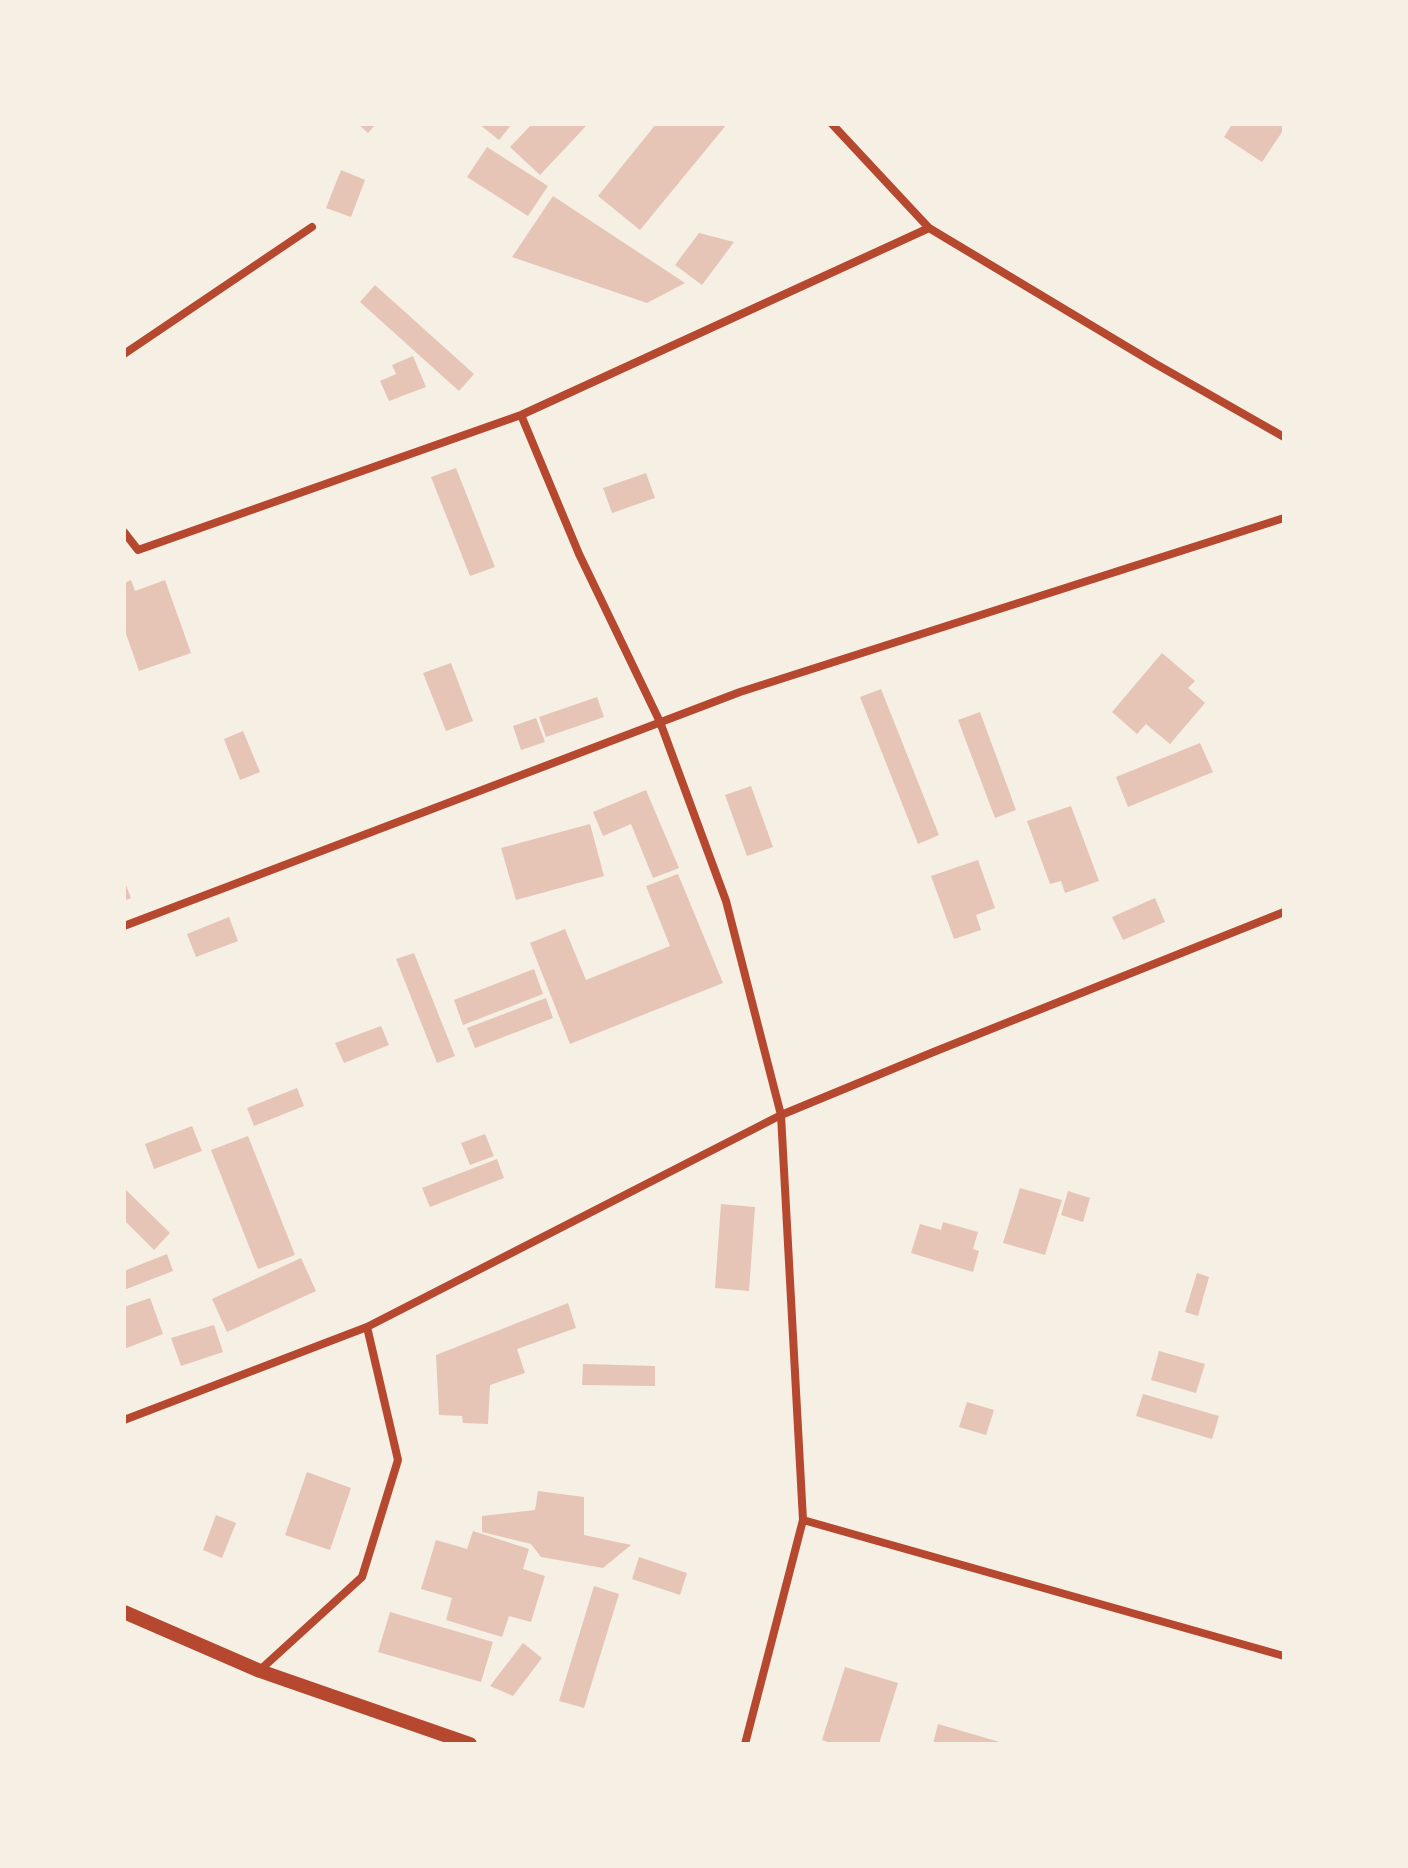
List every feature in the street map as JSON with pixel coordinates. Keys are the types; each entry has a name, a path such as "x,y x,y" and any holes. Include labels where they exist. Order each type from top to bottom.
{"street":[{"path":"832,124 843,127 929,228 1284,437"},
{"path":"124,354 312,227"},
{"path":"124,532 138,550 521,415 929,228"},
{"path":"521,415 579,554 660,722 726,901 781,1115 803,1520 745,1744"},
{"path":"124,926 740,692 1284,518"},
{"path":"124,1420 367,1327 781,1115 1284,912"},
{"path":"260,1671 362,1577 398,1460 367,1327"},
{"path":"803,1520 1284,1656"},
{"path":"124,1612 260,1671 470,1744"}],"building":[{"path":"358,124 376,124 368,133"},
{"path":"479,124 512,124 499,140"},
{"path":"532,124 588,124 540,175 510,147"},
{"path":"656,124 727,124 640,230 598,196"},
{"path":"1232,124 1284,124 1284,129 1262,162 1224,137"},
{"path":"487,147 548,186 528,216 467,177"},
{"path":"341,170 365,180 351,217 326,208"},
{"path":"553,196 685,283 647,303 512,257"},
{"path":"699,233 734,242 702,285 675,265"},
{"path":"375,285 474,374 459,391 360,302"},
{"path":"413,356 426,387 389,401 380,381 396,374 392,365"},
{"path":"456,468 495,567 470,576 431,477"},
{"path":"646,473 655,498 612,513 603,488"},
{"path":"131,580 135,591 165,580 191,653 139,671 124,628 124,583"},
{"path":"1162,653 1195,681 1188,688 1205,703 1170,744 1146,724 1137,734 1112,712"},
{"path":"451,663 473,721 446,731 423,673"},
{"path":"881,689 939,835 918,844 860,697"},
{"path":"597,697 604,717 546,737 539,717"},
{"path":"980,712 1016,810 995,818 958,720"},
{"path":"536,718 545,742 521,750 513,726"},
{"path":"243,731 260,772 240,780 224,739"},
{"path":"1200,743 1213,772 1128,807 1116,777"},
{"path":"751,786 773,847 747,856 725,795"},
{"path":"646,790 679,868 653,878 631,824 603,836 593,812"},
{"path":"1071,806 1099,881 1065,893 1061,881 1050,884 1027,821"},
{"path":"590,824 604,876 516,900 501,848"},
{"path":"978,860 995,908 976,915 981,930 954,939 931,876"},
{"path":"678,874 723,983 570,1044 530,943 565,929 586,980 670,946 646,886"},
{"path":"124,880 131,898 124,901"},
{"path":"1155,898 1165,922 1123,940 1112,917"},
{"path":"229,917 238,941 196,957 187,934"},
{"path":"414,953 455,1056 437,1063 396,959"},
{"path":"534,969 543,994 463,1025 454,1000"},
{"path":"546,998 553,1018 475,1048 467,1028"},
{"path":"381,1026 389,1045 344,1063 335,1043"},
{"path":"297,1088 304,1106 254,1126 247,1108"},
{"path":"192,1126 202,1151 154,1169 145,1144"},
{"path":"485,1134 494,1156 470,1165 461,1143"},
{"path":"248,1136 295,1255 258,1269 211,1150"},
{"path":"497,1159 504,1178 430,1207 422,1188"},
{"path":"124,1188 170,1233 154,1250 124,1220"},
{"path":"1020,1188 1062,1200 1045,1255 1003,1243"},
{"path":"1068,1191 1090,1198 1083,1222 1061,1215"},
{"path":"721,1204 755,1207 749,1291 715,1288"},
{"path":"943,1222 978,1232 973,1249 979,1251 973,1272 911,1253 920,1224 941,1230"},
{"path":"167,1254 173,1271 124,1290 124,1271"},
{"path":"301,1258 316,1291 227,1332 212,1299"},
{"path":"1197,1273 1209,1277 1198,1316 1185,1312"},
{"path":"150,1298 163,1334 124,1349 124,1307"},
{"path":"568,1303 576,1328 517,1349 525,1373 490,1385 488,1424 463,1423 462,1416 439,1415 436,1355"},
{"path":"214,1325 223,1352 181,1366 171,1338"},
{"path":"1159,1351 1205,1364 1196,1393 1151,1380"},
{"path":"583,1364 655,1366 655,1386 582,1385"},
{"path":"1143,1394 1219,1416 1212,1439 1136,1416"},
{"path":"967,1402 994,1410 986,1435 959,1427"},
{"path":"307,1472 351,1488 330,1550 285,1535"},
{"path":"538,1491 584,1497 584,1535 631,1545 603,1568 541,1557 531,1544 482,1532 482,1516 535,1510"},
{"path":"216,1515 236,1523 222,1558 203,1550"},
{"path":"473,1531 529,1549 523,1569 545,1576 531,1622 509,1616 502,1637 446,1620 452,1598 421,1589 436,1540 467,1549"},
{"path":"639,1557 687,1573 680,1595 632,1579"},
{"path":"594,1586 619,1594 584,1708 559,1701"},
{"path":"390,1612 493,1642 481,1682 378,1652"},
{"path":"523,1643 542,1658 513,1696 490,1686"},
{"path":"845,1667 898,1683 879,1744 833,1744 822,1740"},
{"path":"938,1724 1003,1743 1003,1744 933,1744"}]}
